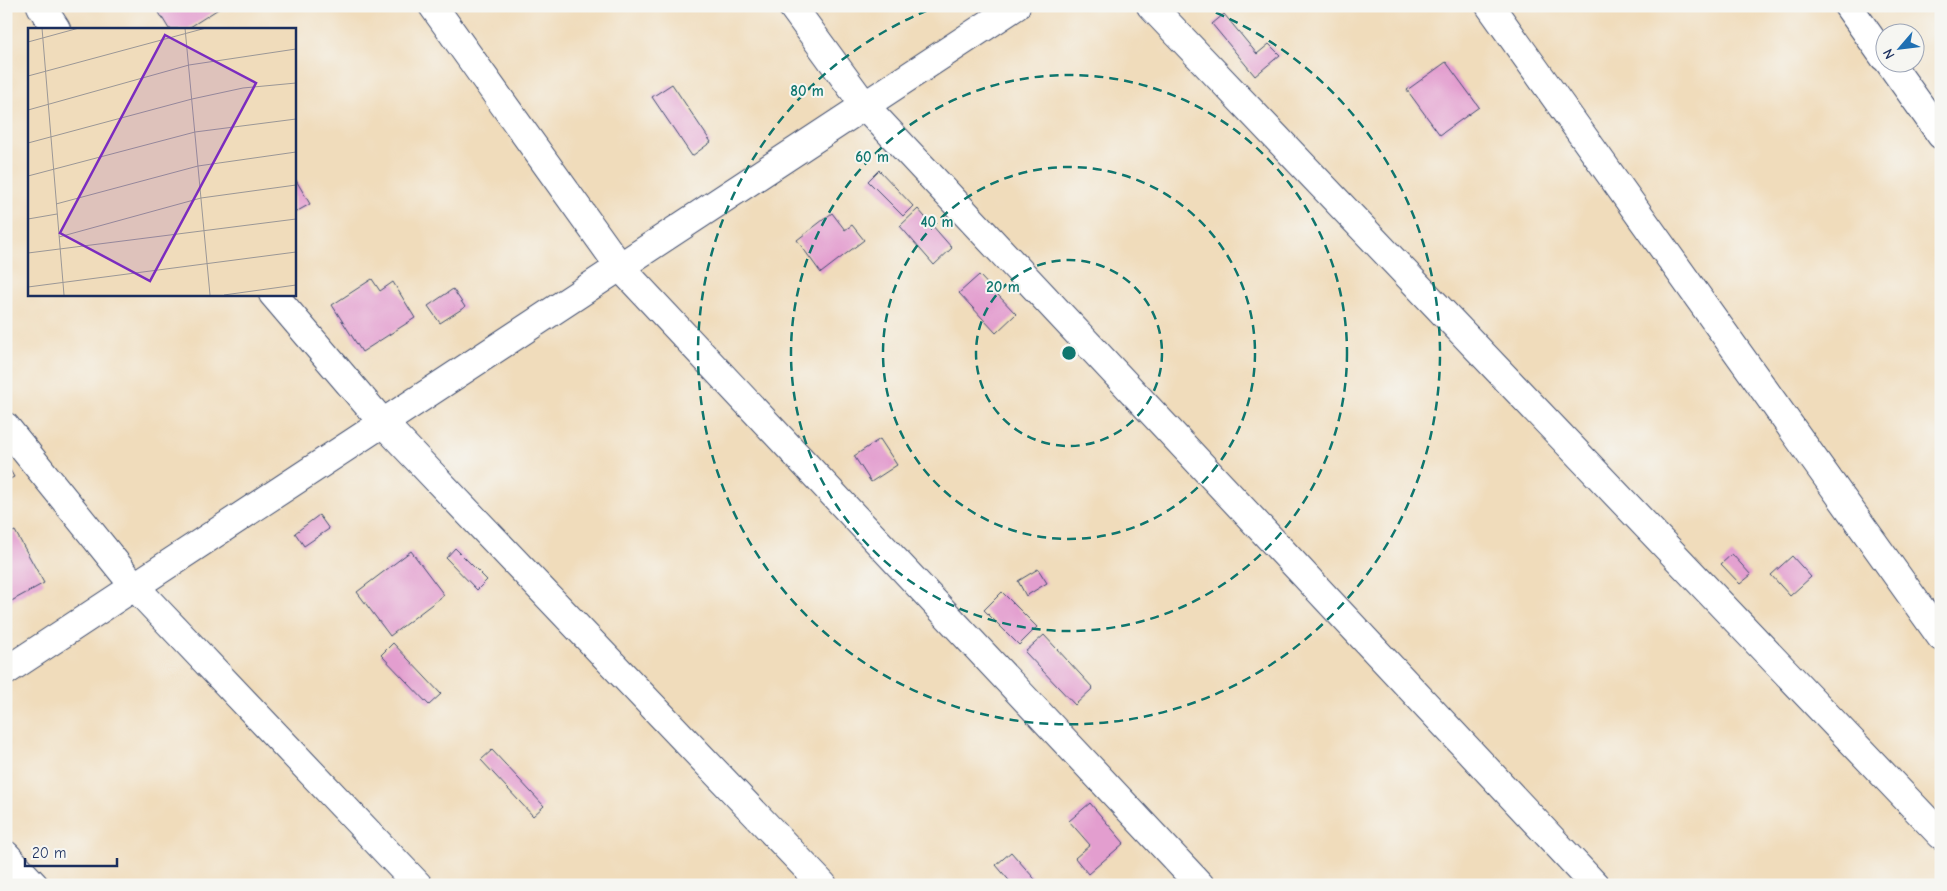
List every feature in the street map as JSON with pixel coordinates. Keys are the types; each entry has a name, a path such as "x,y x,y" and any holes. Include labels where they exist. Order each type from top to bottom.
{"street":[{"path":"41,6 55,28"},
{"path":"433,6 620,267 1200,885"},
{"path":"792,6 864,106 1595,885"},
{"path":"6,671 1016,6"},
{"path":"1151,6 1941,835"},
{"path":"1490,6 1941,637"},
{"path":"1848,6 1874,43"},
{"path":"1896,72 1941,135"},
{"path":"274,295 383,423 823,885"},
{"path":"6,427 135,587 418,885"},
{"path":"6,855 34,885"}],"building":[{"path":"155,6 223,6 189,28 168,28"},
{"path":"1224,14 1257,54 1269,44 1280,55 1255,76 1212,24"},
{"path":"1446,62 1479,107 1440,135 1407,90"},
{"path":"672,84 711,142 692,156 652,97"},
{"path":"879,170 913,206 903,216 868,181"},
{"path":"295,179 310,204 295,212"},
{"path":"918,209 952,248 934,265 900,226"},
{"path":"832,213 845,230 852,225 864,240 821,273 797,240"},
{"path":"979,275 1016,314 996,333 959,293"},
{"path":"372,279 380,291 393,282 415,318 362,352 332,305"},
{"path":"453,289 465,307 440,323 428,306"},
{"path":"880,439 897,465 871,482 854,456"},
{"path":"6,463 14,477 6,481"},
{"path":"319,515 329,529 304,546 295,533"},
{"path":"15,531 44,583 6,604 6,535"},
{"path":"455,548 487,580 477,590 446,558"},
{"path":"411,551 444,595 390,636 357,592"},
{"path":"1732,554 1751,575 1740,584 1721,564"},
{"path":"1792,556 1811,577 1790,596 1771,575"},
{"path":"1038,569 1047,583 1026,596 1018,581"},
{"path":"1002,592 1037,627 1019,645 984,610"},
{"path":"1044,635 1093,688 1075,705 1025,652"},
{"path":"393,643 441,694 429,705 381,655"},
{"path":"492,750 544,806 533,816 481,760"},
{"path":"1090,803 1124,843 1088,874 1075,858 1090,845 1069,821"},
{"path":"1011,852 1040,885 1013,885 996,865"}]}
